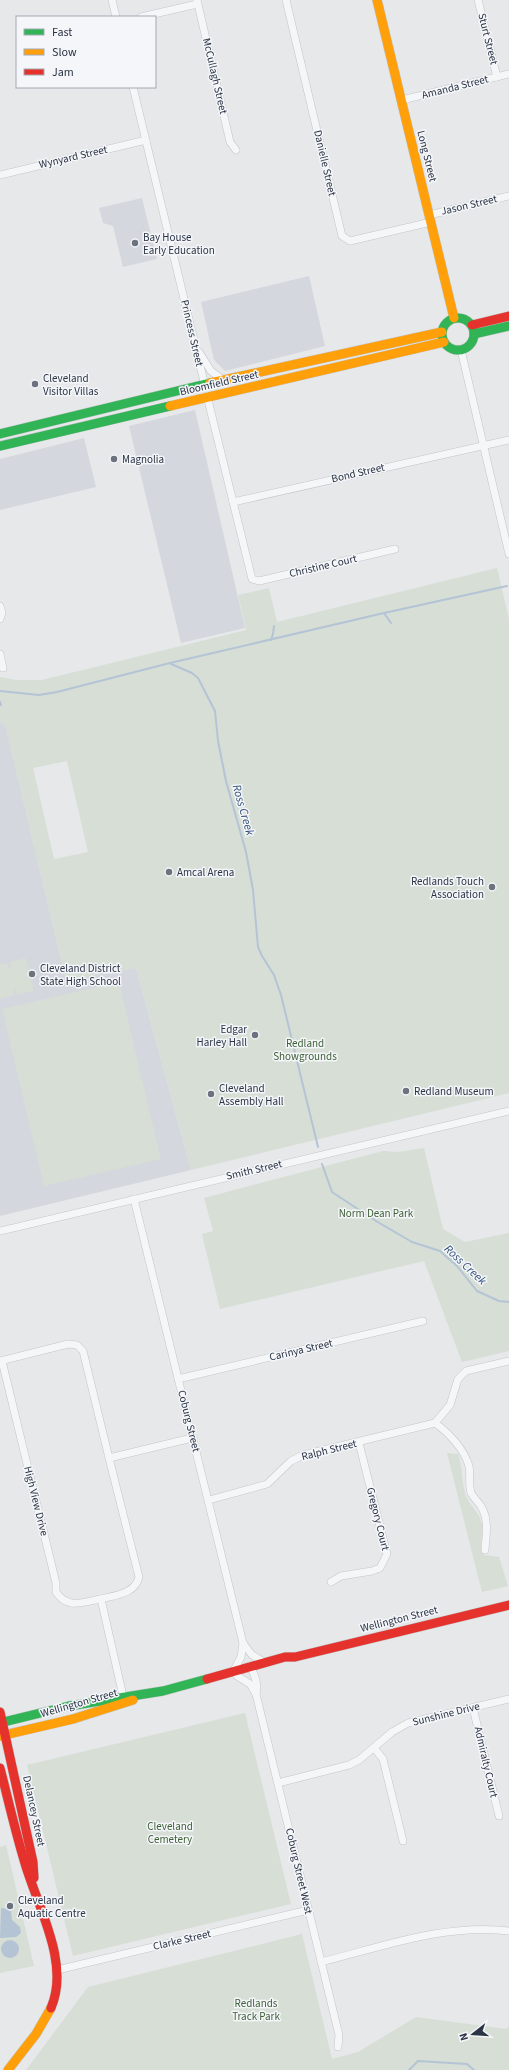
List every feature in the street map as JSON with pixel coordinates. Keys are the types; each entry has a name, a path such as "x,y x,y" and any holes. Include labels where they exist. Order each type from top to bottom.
{"main road":[{"name":"Long Street","path":"378,0 454,318"},
{"path":"472,325 509,316"},
{"path":"454,318 464,318 472,325 474,334 470,345 461,350 451,349 444,342 442,332 446,323 454,318"},
{"path":"474,334 509,326"},
{"name":"Bloomfield Street","path":"0,434 223,380 442,332"},
{"name":"Bloomfield Street","path":"0,446 444,342"},
{"name":"Wellington Street","path":"251,1669 264,1662 285,1657 295,1657 509,1605"},
{"name":"Wellington Street","path":"3,1735 73,1719 163,1691 251,1669 287,1662 295,1657"},
{"name":"Wellington Street","path":"1,1722 69,1706 123,1696 163,1691"},
{"name":"Delancey Street","path":"0,1712 3,1735 33,1862 36,1892"},
{"name":"Delancey Street","path":"0,1768 24,1862 36,1892 56,1970 56,1993 48,2012 40,2028 8,2070"}],"street":[{"path":"112,0 116,16"},
{"name":"Danielle Street","path":"286,0 342,236 350,241 430,218"},
{"name":"Sturt Street","path":"478,0 497,77"},
{"path":"145,16 197,2"},
{"name":"McCullagh Street","path":"197,2 230,142 236,150"},
{"name":"Amanda Street","path":"402,100 509,74"},
{"name":"Princess Street","path":"133,88 252,579"},
{"name":"Wynyard Street","path":"0,175 146,140"},
{"name":"Jason Street","path":"430,218 509,196"},
{"path":"196,347 211,370 223,380"},
{"path":"461,350 509,554"},
{"name":"Bond Street","path":"233,502 509,440"},
{"name":"Christine Court","path":"252,579 259,581 395,549"},
{"path":"0,606 2,613 0,619"},
{"path":"0,654 3,668"},
{"name":"Smith Street","path":"0,1231 509,1111"},
{"name":"Coburg Street","path":"134,1199 243,1643 241,1657 235,1673"},
{"name":"Carinya Street","path":"178,1379 423,1320"},
{"name":"High View Drive","path":"68,1344 77,1345 83,1351 109,1458 139,1577 138,1584 132,1591 101,1599 73,1604 65,1602 56,1592 56,1583 1,1361 68,1344"},
{"path":"485,1550 487,1526 482,1508 472,1495 468,1482 469,1467 462,1451 443,1429 435,1423 450,1405 458,1379 466,1371 509,1361"},
{"name":"Ralph Street","path":"209,1500 267,1484 291,1461 302,1455 359,1443 435,1423"},
{"path":"109,1458 192,1438"},
{"name":"Gregory Court","path":"331,1582 341,1576 372,1571 380,1568 387,1554 359,1443"},
{"path":"101,1599 123,1696"},
{"name":"Coburg Street","path":"243,1643 252,1655 264,1662"},
{"name":"Coburg Street West","path":"251,1669 257,1687 256,1694"},
{"name":"Coburg Street West","path":"235,1673 250,1684 256,1694 339,2035 338,2047"},
{"name":"Sunshine Drive","path":"278,1783 349,1765 374,1748 392,1732 408,1723 509,1699"},
{"name":"Admiralty Court","path":"473,1708 499,1816"},
{"path":"374,1748 383,1760 403,1841"},
{"name":"Clarke Street","path":"56,1970 308,1910"},
{"path":"321,1962 449,1930 480,1928 509,1930"}],"shaded area":[{"name":"Bay House Early Education","path":"142,198 157,259 123,267 113,226 103,223 99,208"},
{"path":"309,276 325,346 225,371 214,360 201,302"},
{"path":"195,410 245,628 181,643 129,426"},
{"path":"84,438 96,487 0,510 0,459"},
{"name":"Cleveland District State High School","path":"0,723 5,724 66,980 136,968 191,1170 0,1216"}],"green space":[{"name":"Redland Showgrounds","path":"497,568 509,619 509,1093 191,1170 136,968 66,980 5,725 0,723 0,677 16,680 42,680 246,630 238,595 269,588 277,622","holes":["67,761 88,852 54,859 33,768"]},
{"path":"26,958 34,991 17,995 16,989 13,990 14,995 0,999 0,964 7,963 8,968 11,967 10,962"},
{"path":"119,982 161,1159 44,1186 2,1009"},
{"name":"Norm Dean Park","path":"424,1148 443,1229 465,1242 509,1233 509,1351 462,1362 424,1261 220,1309 202,1234 213,1231 204,1198 383,1151 398,1152"},
{"path":"447,1453 458,1454 466,1496 481,1520 482,1546 484,1555 499,1557 508,1586 482,1592"},
{"name":"Cleveland Cemetery","path":"245,1713 291,1904 73,1956 27,1765"},
{"name":"Cleveland Aquatic Centre","path":"6,1845 34,1966 0,1973 0,1847"},
{"name":"Redlands Track Park","path":"302,1934 332,2059 358,2052 416,2017 506,2029 509,2026 509,2070 26,2070 88,1987"}],"water":[{"path":"1,1908 11,1911 12,1920 20,1927 21,1933 16,1937 0,1938"},
{"path":"10,1940 16,1943 19,1949 16,1955 10,1958 4,1955 1,1949 4,1943"}],"waterway":[{"path":"0,691 39,695 57,692 170,663 507,586"},
{"path":"384,613 391,623"},
{"path":"271,640 274,626"},
{"name":"Ross Creek","path":"171,664 192,673 198,678 215,711 218,741 226,781 246,852 253,890 258,947 274,975 281,995 318,1147"},
{"name":"Ross Creek","path":"322,1164 332,1192 376,1221 412,1242 440,1251 457,1266 477,1291 499,1301 509,1302"},
{"path":"409,2070 418,2061 467,2064 474,2070"}],"traffic: fast":[{"path":"455,318 461,318 470,322 474,334 470,346 461,350 455,350 446,346 442,337 442,331 446,322 455,318"},
{"path":"474,334 509,326"},
{"path":"0,434 210,383"},
{"path":"0,446 170,406"},
{"path":"0,1723 69,1706 163,1691 207,1679"}],"traffic: slow":[{"path":"377,0 454,318"},
{"path":"210,383 442,332"},
{"path":"170,406 444,342"},
{"path":"0,1736 73,1719 133,1700"},
{"path":"8,2070 36,2034 51,2008"}],"traffic: jam":[{"path":"472,325 509,316"},
{"path":"207,1679 285,1657 295,1657 509,1605"},
{"path":"0,1712 33,1862 34,1878"},
{"path":"0,1768 29,1877 50,1933 57,1972 56,1990 51,2008"}],"place":[{"name":"Bay House Early Education","path":"135,243"},
{"name":"Cleveland Visitor Villas","path":"35,384"},
{"name":"Magnolia","path":"114,459"},
{"name":"Amcal Arena","path":"169,872"},
{"name":"Redlands Touch Association","path":"492,887"},
{"name":"Cleveland District State High School","path":"32,974"},
{"name":"Edgar Harley Hall","path":"255,1035"},
{"name":"Redland Museum","path":"406,1091"},
{"name":"Cleveland Assembly Hall","path":"211,1094"},
{"name":"Cleveland Aquatic Centre","path":"10,1906"}]}
